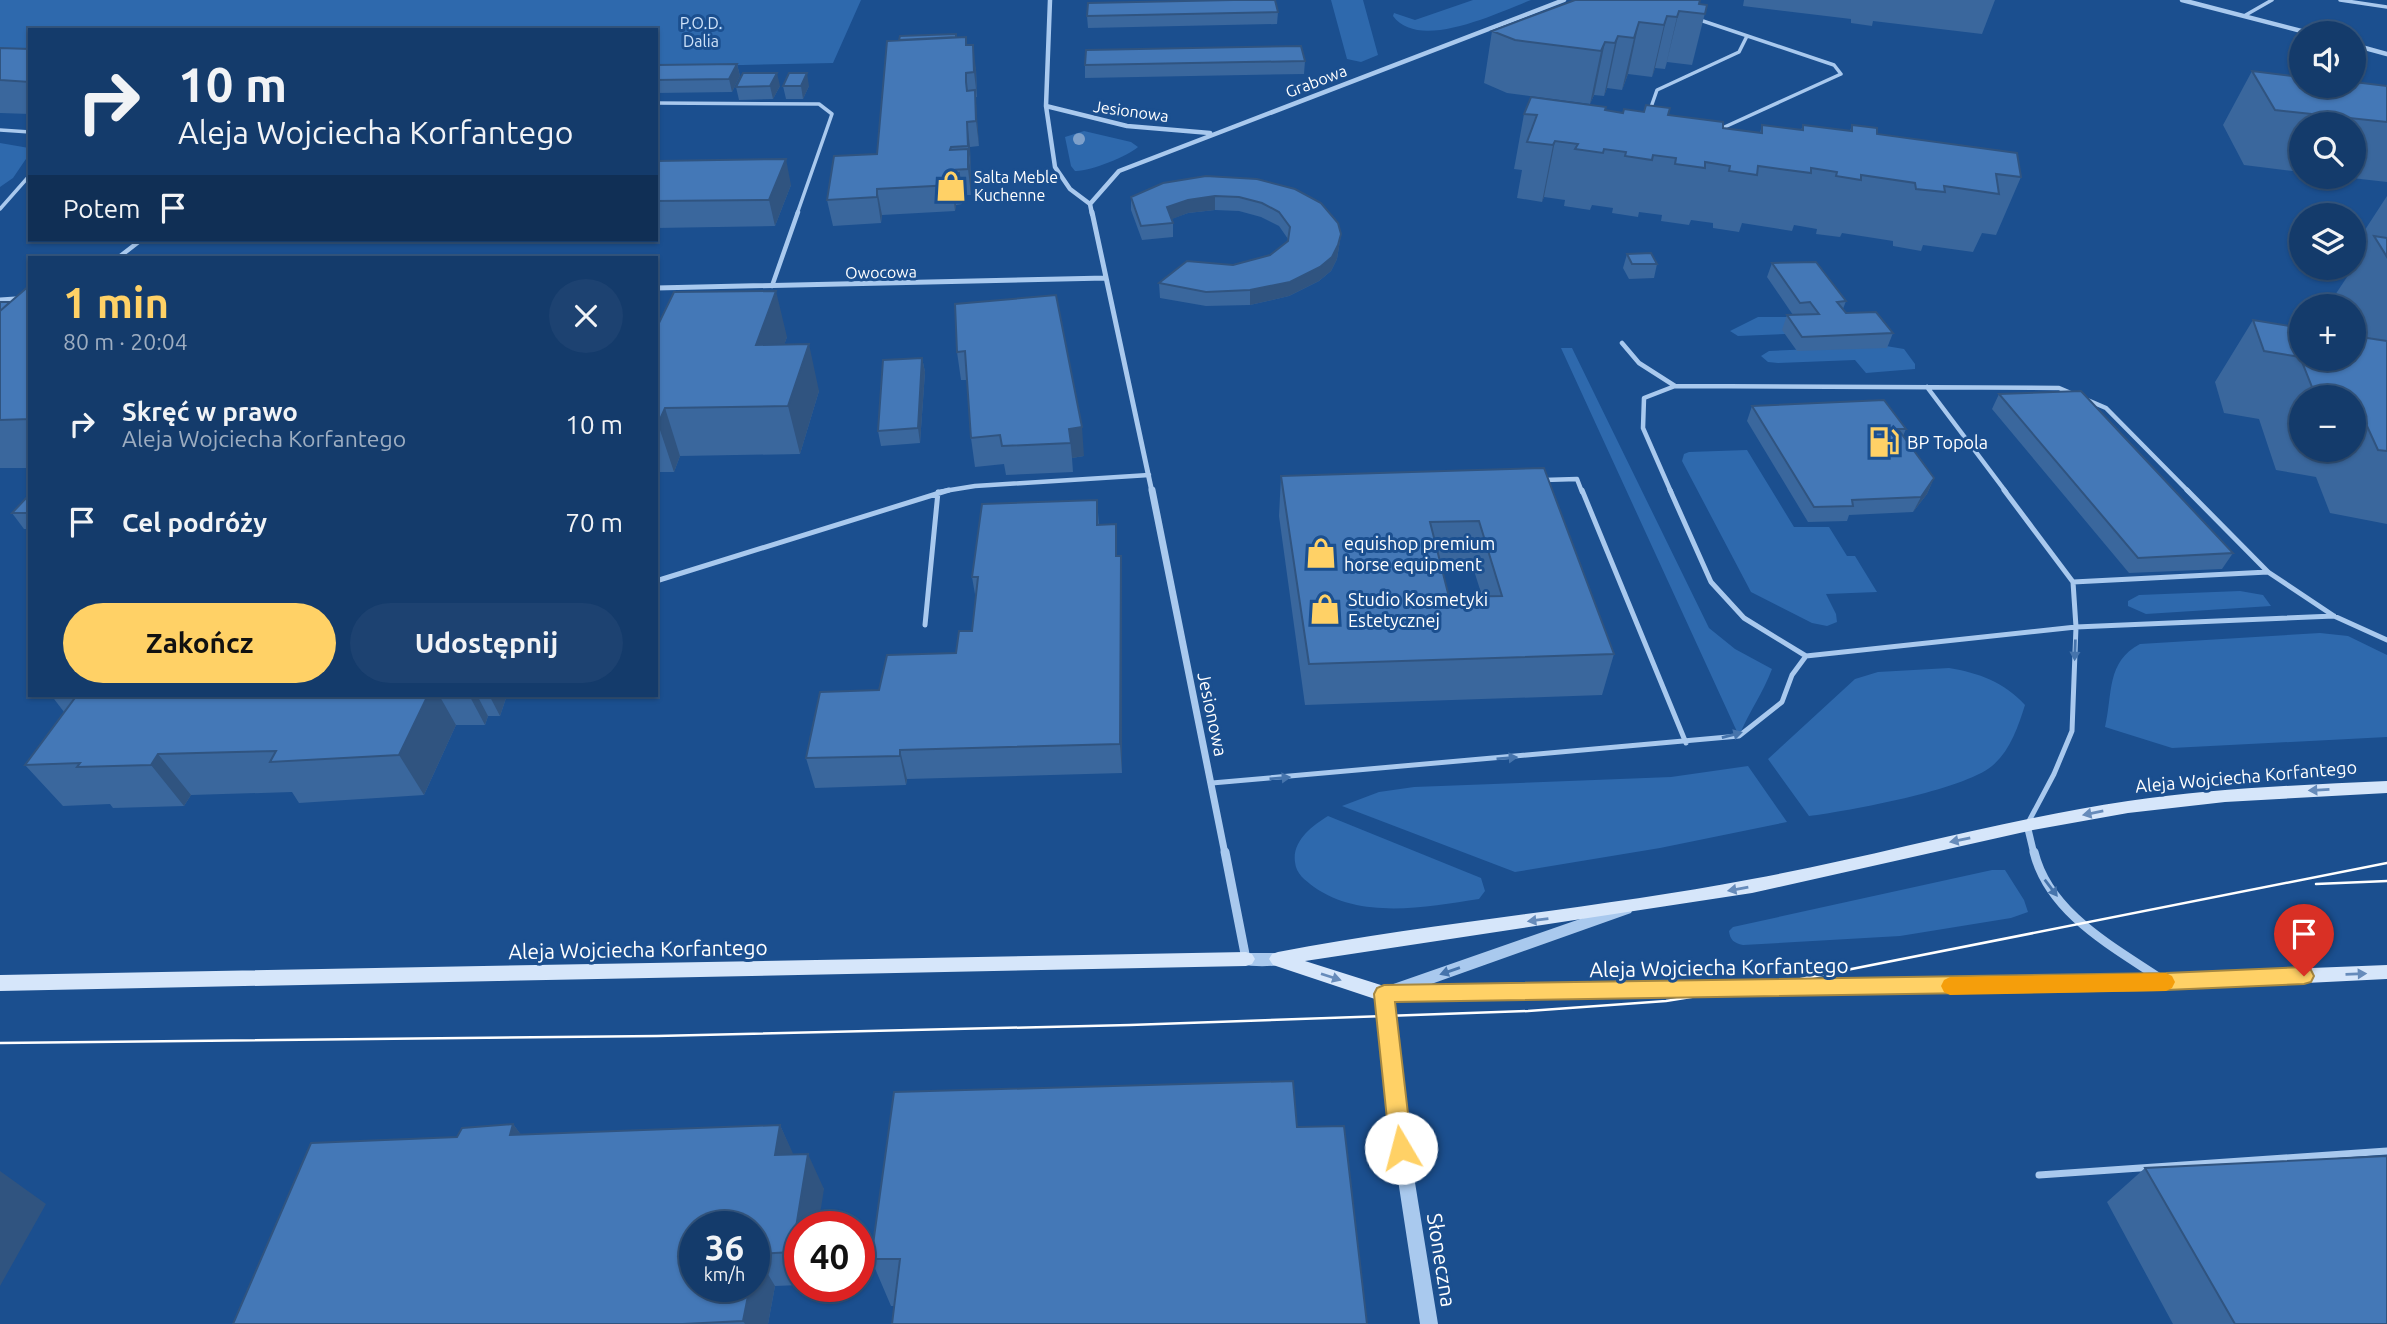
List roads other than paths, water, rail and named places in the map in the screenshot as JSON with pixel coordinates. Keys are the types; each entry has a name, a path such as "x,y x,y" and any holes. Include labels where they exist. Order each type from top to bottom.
{"main road":[{"name":"Aleja Wojciecha Korfantego","path":"1278,959 1358,942 1630,908 1754,886 2027,825 2129,806 2294,791 2387,787"},
{"name":"Aleja Wojciecha Korfantego","path":"0,983 1246,959"},
{"name":"Aleja Wojciecha Korfantego","path":"1278,959 1384,994 2166,982 2387,972"}],"street":[{"path":"1050,0 1046,106 1055,167 1070,189 1090,204"},
{"name":"Grabowa","path":"1090,204 1119,172 1563,0"},
{"path":"2182,0 2289,28"},
{"path":"2366,48 2387,54"},
{"name":"Jesionowa","path":"1046,106 1089,120 1149,131 1214,133"},
{"name":"Jesionowa","path":"1090,204 1149,475 1246,959"},
{"name":"Owocowa","path":"658,288 1106,278"},
{"path":"0,300 28,298"},
{"path":"2027,825 2038,870 2078,923 2166,982"},
{"path":"1384,994 1630,908"},
{"name":"Aleja Wojciecha Korfantego","path":"1246,959 1278,959"},
{"name":"Słoneczna","path":"1384,994 1397,1121 1429,1324"}],"lane":[{"path":"2244,16 2272,0"},
{"path":"2340,0 2387,8"},
{"path":"1695,18 1834,65 1841,74 1709,134"},
{"path":"1648,118 1657,90 1739,52 1747,36"},
{"path":"658,103 820,104 832,114 772,286"},
{"path":"0,130 28,132"},
{"path":"0,209 28,177"},
{"path":"120,256 138,242"},
{"path":"1622,343 1630,357 1648,372 1675,386"},
{"path":"2334,616 2076,627 1806,656 1744,618 1711,582 1643,428 1644,398 1675,386 2059,388 2106,408 2268,572 2334,616 2387,640"},
{"path":"1927,387 2073,582 2076,627 2072,731 2054,774 2027,825"},
{"path":"658,580 939,492 975,486 1149,475"},
{"path":"1535,480 1577,479 1686,743"},
{"path":"925,625 939,492"},
{"path":"2073,582 2268,572"},
{"path":"1212,783 1686,743 1739,736 1782,702 1792,675 1806,656"},
{"path":"2039,1175 2387,1151"}],"tram line":[{"path":"0,1043 657,1036 1130,1025 1528,1011 1666,1001 1791,981 2387,863"},
{"path":"2316,884 2387,881"}],"place":[{"name":"Salta Meble Kuchenne","path":"951,186"},
{"name":"BP Topola","path":"1884,442"},
{"name":"equishop premium horse equipment","path":"1321,553"},
{"name":"Studio Kosmetyki Estetycznej","path":"1325,609"}],"park label":[{"name":"P.O.D. Dalia","path":"701,32"}]}
